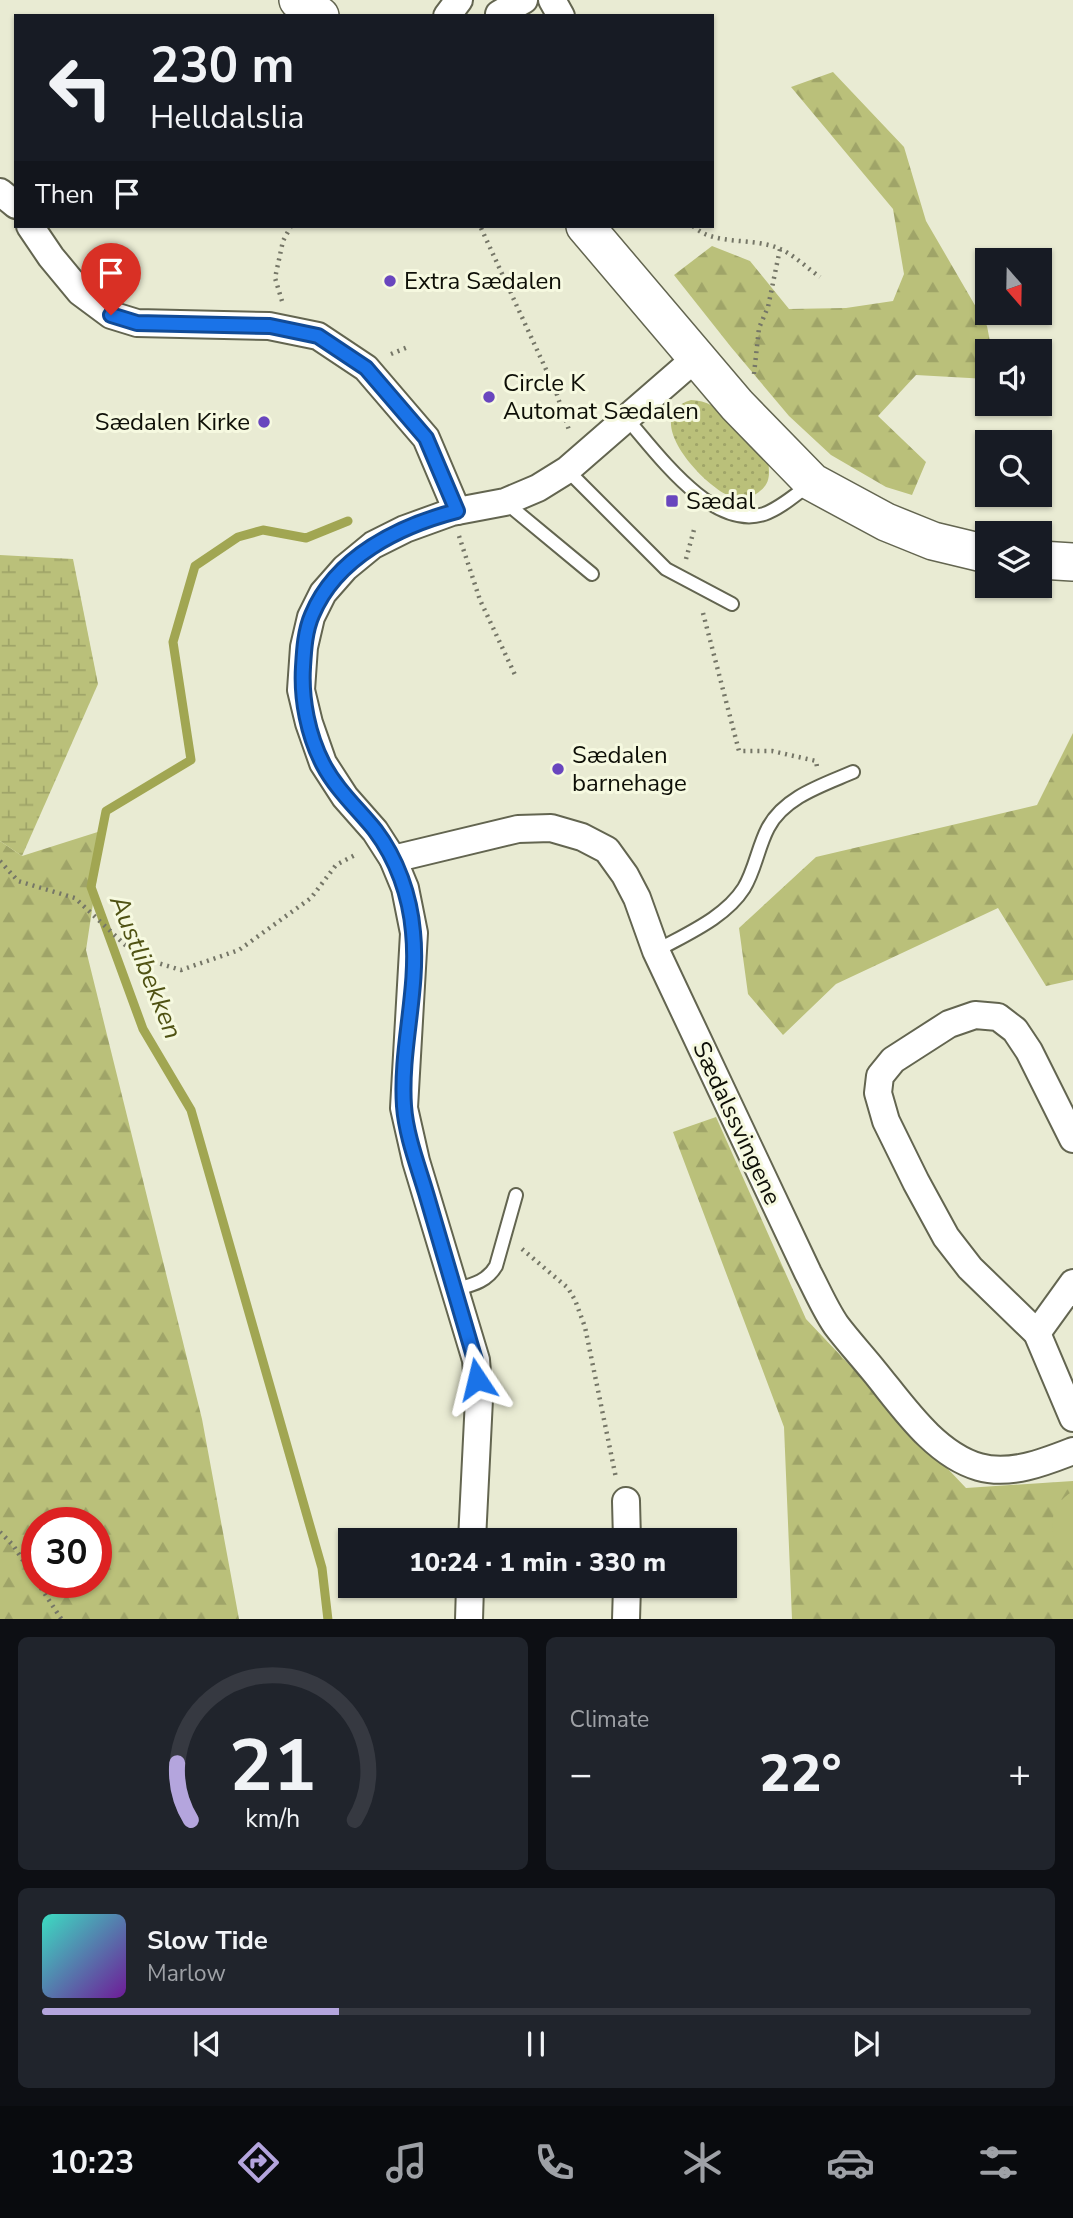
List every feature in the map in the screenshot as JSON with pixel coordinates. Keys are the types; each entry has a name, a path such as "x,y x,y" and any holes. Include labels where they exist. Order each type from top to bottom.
{"main road":[{"path":"298,0 317,14"},
{"path":"587,228 737,405 812,482 886,522 933,541 975,551"},
{"path":"1052,561 1073,562"}],"street":[{"path":"494,10 524,0"},
{"path":"0,192 14,203"},
{"path":"31,228 80,292 111,315 137,323 270,326 318,336 366,368 426,438 454,511"},
{"path":"473,1528 479,1399 475,1360 416,1161 404,1108 414,933 405,888 393,859 375,831 345,797 323,763 309,723 302,690 304,647 311,617 323,593 345,568 373,545 405,528 454,511 505,502 538,488 567,470 697,357"},
{"name":"Sædalssvingene","path":"393,859 518,829 551,828 582,837 607,849 637,898 656,951 808,1273 836,1324 902,1405 936,1441 957,1457 979,1467 1002,1471 1045,1462 1073,1451"},
{"path":"1073,1139 1029,1051 1015,1030 998,1017 975,1016 949,1024 893,1060 880,1076 878,1093 887,1121 946,1237 970,1268 1037,1334 1073,1418"},
{"path":"1037,1334 1073,1283"},
{"path":"626,1501 627,1528"},
{"path":"469,1619 470,1598"},
{"path":"626,1619 627,1598"}],"lane":[{"path":"627,419 689,488 716,508 743,515 763,514 784,503 812,482"},
{"path":"567,470 666,569 732,604"},
{"path":"505,502 592,574"},
{"path":"656,951 705,924 729,905 744,888 769,826 784,809 809,790 853,772"},
{"path":"454,1290 492,1274 516,1195"}],"path":[{"path":"284,308 275,278 283,241 290,228"},
{"path":"481,228 555,389 572,437"},
{"path":"695,228 704,236 750,240 780,248 820,277"},
{"path":"754,377 760,328 768,307 780,248"},
{"path":"454,511 480,600 516,677"},
{"path":"682,578 695,526"},
{"path":"696,585 739,751 772,751 816,761 823,785"},
{"path":"0,861 18,881 75,898 138,957 181,970 239,950 310,898 336,865 359,854 393,859"},
{"path":"543,1265 568,1288 585,1327 616,1478 626,1501"},
{"path":"0,1532 21,1557"},
{"path":"48,1598 62,1619"}],"green space":[{"path":"833,72 904,147 926,221 975,305 975,326 987,326 990,339 975,339 975,378 916,375 878,416 926,462 912,495 886,487 831,455 789,416 674,275 712,246 750,261 789,309 846,308 893,301 904,274 893,209 791,87"},
{"path":"691,400 703,402 724,414 768,462 767,482 757,493 748,498 737,499 722,492 694,468 682,452 673,436 671,421 676,408"},
{"path":"0,555 73,559 98,684 22,856 0,841"},
{"path":"1073,733 1073,980 1046,986 998,908 836,984 783,1035 748,994 739,928 816,857 1037,805"},
{"path":"104,830 86,950 202,1419 239,1619 0,1619 0,841 22,856"},
{"path":"716,1117 806,1319 966,1488 1073,1481 1073,1619 792,1619 784,1427 673,1132"},
{"path":"1073,1491 1073,1564 1059,1548 1052,1524 1060,1502"}],"waterway":[{"name":"Austlibekken","path":"328,1619 322,1568 191,1110 143,1029 91,887 106,811 191,760 173,642 195,566 238,537 263,530 306,538 348,521"}],"place":[{"name":"Extra Sædalen","path":"390,281"},
{"name":"Circle K Automat Sædalen","path":"489,397"},
{"name":"Sædalen Kirke","path":"264,422"},
{"name":"Sædal","path":"672,501"},
{"name":"Sædalen barnehage","path":"558,769"}],"route":[{"path":"111,315 137,323 270,326 318,336 366,368 426,438 457,511 405,528 373,545 345,568 323,593 311,617 304,647 302,690 309,723 323,763 345,797 375,831 393,859 405,888 414,933 404,1108 416,1161 475,1360 477,1379"}]}
